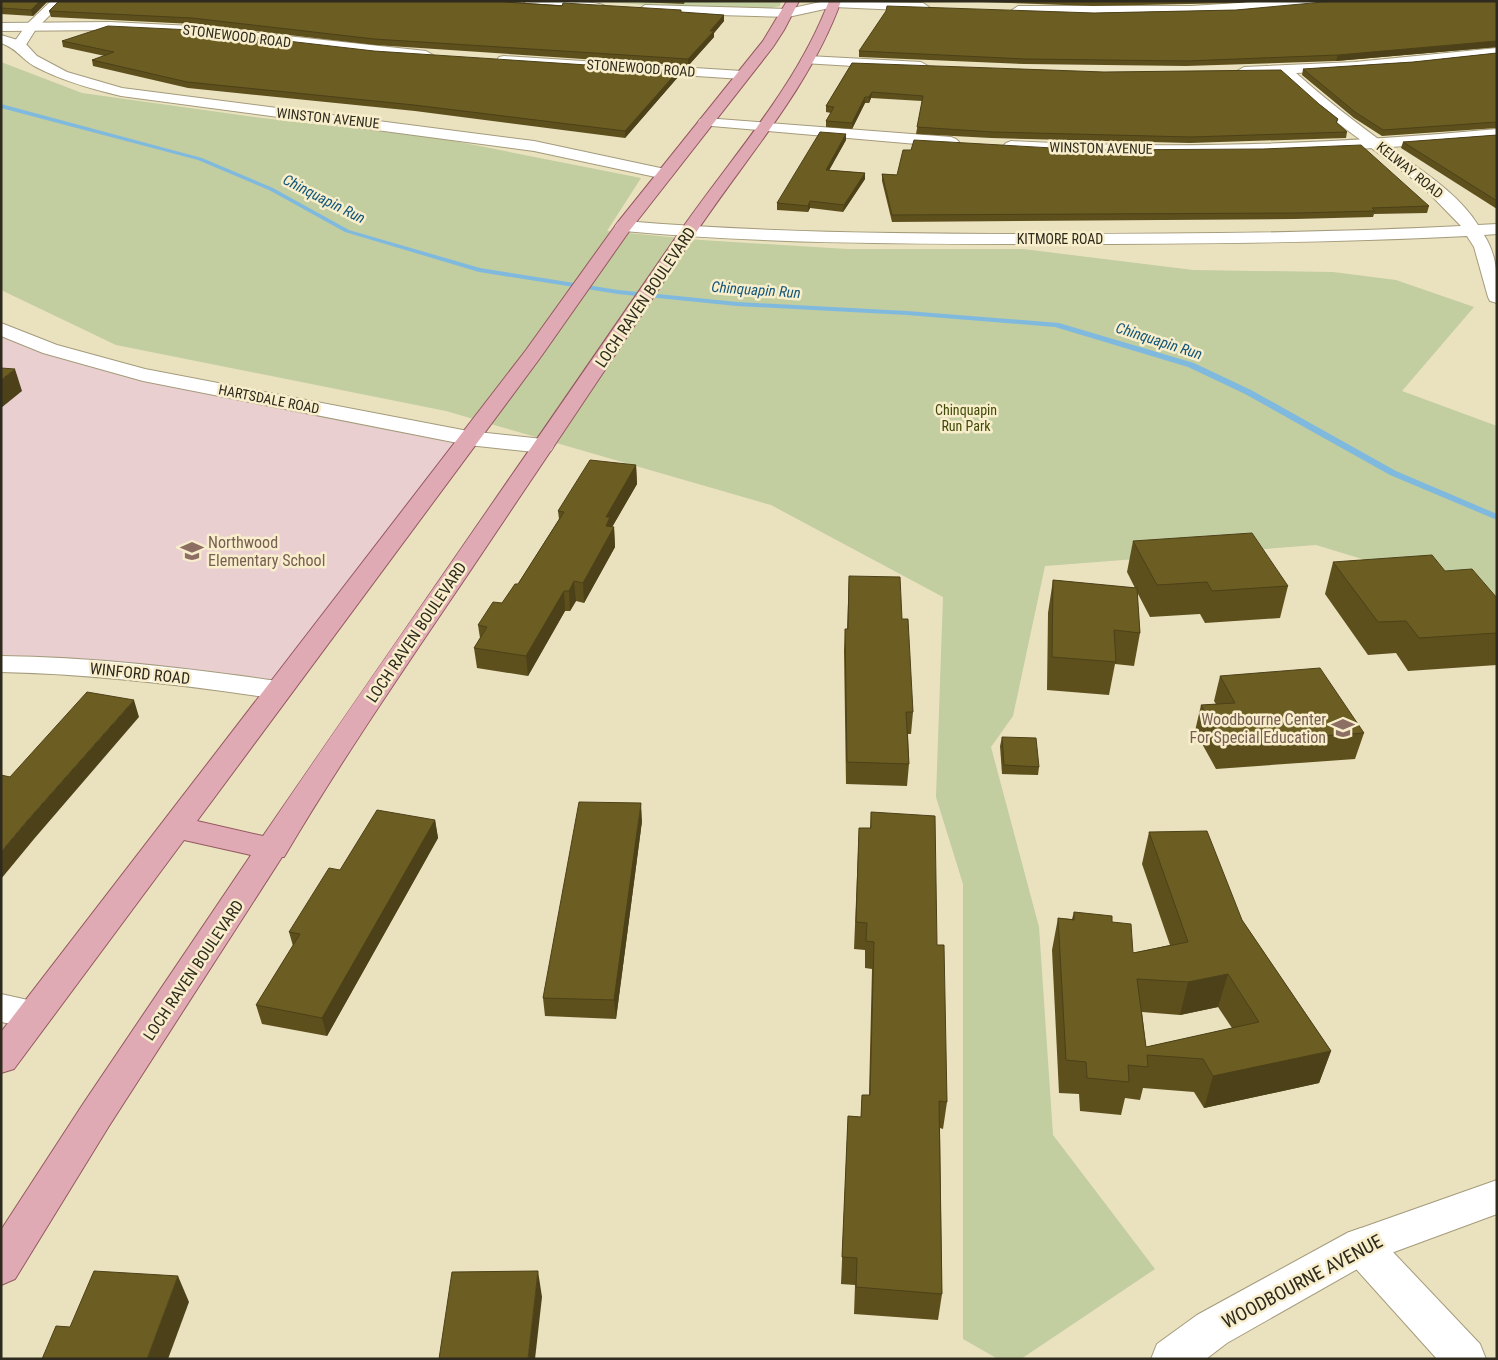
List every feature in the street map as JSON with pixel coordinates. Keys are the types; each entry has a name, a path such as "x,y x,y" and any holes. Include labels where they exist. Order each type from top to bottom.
{"main road":[{"name":"LOCH RAVEN BOULEVARD","path":"1,1266 96,1115 273,849 366,705 604,359 687,233 764,127 808,60 824,31 835,2"},
{"path":"1,1059 533,354 624,226 778,30 791,7"},
{"path":"175,827 273,849"}],"street":[{"path":"19,45 30,27 58,1"},
{"path":"530,1 610,6"},
{"path":"1006,10 1183,10 1259,7 1332,1"},
{"path":"636,8 791,7 835,2 939,8"},
{"name":"STONEWOOD ROAD","path":"1,27 110,26 192,30 366,50 442,56"},
{"name":"WINSTON AVENUE","path":"1,39 19,45 32,59 62,75 121,92 525,145 665,174"},
{"path":"1230,72 1401,63 1497,52"},
{"name":"STONEWOOD ROAD","path":"494,60 622,66 742,76"},
{"path":"808,60 930,66"},
{"name":"KELWAY ROAD","path":"1286,70 1324,106 1377,144 1441,195 1465,218 1475,231 1483,247 1497,297"},
{"path":"705,122 968,144"},
{"name":"WINSTON AVENUE","path":"998,145 1097,149 1223,149 1377,144 1497,134"},
{"name":"KITMORE ROAD","path":"624,226 687,233 765,237 961,240 1333,236 1497,230"},
{"name":"HARTSDALE ROAD","path":"1,329 50,348 143,375 468,438 543,446"},
{"name":"WINFORD ROAD","path":"1,664 37,664 121,670 278,690"},
{"path":"1,1008 34,1014"},
{"name":"WOODBOURNE AVENUE","path":"1172,1359 1212,1329 1361,1246 1497,1197"},
{"path":"1361,1246 1465,1359"}],"shaded area":[{"name":"Northwood Elementary School","path":"1,329 100,364 468,438 278,690 1,664"}],"green space":[{"path":"591,1 781,1 780,6 766,9 707,9"},
{"name":"Chinquapin Run Park","path":"1,62 82,93 262,118 439,138 641,178 607,231 701,240 847,249 1023,249 1193,270 1333,272 1396,280 1474,307 1402,391 1497,426 1497,600 1316,545 1045,566 1013,716 991,747 1039,927 1053,1135 1155,1269 1021,1359 998,1359 963,1339 963,884 936,797 943,597 771,505 446,411 116,345 1,290"}],"building":[{"path":"1,1 40,1 31,10 1,8"},
{"path":"59,1 505,1 562,6 563,3 681,10 681,12 724,15 710,31 714,31 688,59 374,39 192,18 49,11"},
{"path":"1334,1 1497,1 1497,41 1338,55 1187,61 1025,59 859,51 886,11 887,6 1094,13 1236,10"},
{"path":"108,26 192,30 374,51 678,71 625,131 414,105 187,82 92,60 114,52 62,41"},
{"path":"1497,53 1497,122 1383,130 1355,112 1303,69 1413,62"},
{"path":"852,63 1104,72 1281,70 1338,119 1336,122 1347,132 1191,137 992,132 917,127 923,96 872,92 869,97 865,97 852,123 826,121 834,107 826,106"},
{"path":"820,132 846,134 826,170 865,173 844,205 810,201 808,206 777,203"},
{"path":"1497,135 1497,201 1403,142"},
{"path":"914,140 1087,150 1263,149 1361,145 1429,206 1372,208 1375,211 1297,213 892,215 882,174 897,175 903,150 911,150"},
{"path":"1,368 15,369 1,380"},
{"path":"590,460 636,465 606,517 610,517 606,526 614,527 583,583 574,581 569,591 564,591 526,656 474,648 487,627 478,625 493,602 502,603 515,584 518,584 564,512 558,511"},
{"path":"1252,533 1288,586 1212,591 1207,582 1157,585 1133,541"},
{"path":"1432,555 1445,571 1472,569 1497,598 1497,633 1419,638 1406,621 1378,622 1333,562"},
{"path":"849,576 900,577 902,619 908,619 913,712 906,712 909,764 847,762 845,629 848,629"},
{"path":"1053,580 1137,588 1140,633 1114,630 1116,662 1052,657"},
{"path":"1320,668 1364,733 1222,743 1201,705 1235,703 1220,676"},
{"path":"87,692 134,700 1,852 1,775 10,777"},
{"path":"1002,737 1036,738 1039,767 1004,765"},
{"path":"579,802 641,803 614,1000 543,998"},
{"path":"377,810 435,820 322,1018 256,1005 300,934 289,932 329,868 340,870"},
{"path":"871,812 935,816 937,945 944,945 947,1102 939,1101 942,1294 856,1287 857,1258 842,1257 848,1116 861,1117 862,1095 870,1095 874,942 866,941 867,923 856,922 859,828 871,828"},
{"path":"1207,831 1242,920 1331,1051 1213,1076 1203,1059 1147,1055 1148,1067 1128,1065 1129,1082 1087,1078 1086,1062 1066,1060 1058,918 1074,920 1074,912 1112,916 1112,922 1131,924 1133,953 1188,942 1149,832","holes":["1228,974 1259,1022 1146,1047 1137,979 1188,982"]},
{"path":"94,1271 178,1276 147,1359 42,1359 56,1326 70,1327"},
{"path":"538,1271 528,1359 439,1359 452,1272"}],"waterway":[{"name":"Chinquapin Run","path":"1,106 200,159 271,189 347,231 479,270 618,292 737,304 907,313 1056,325 1191,365 1248,392 1393,473 1497,517"}],"place":[{"name":"Northwood Elementary School","path":"192,551"},
{"name":"Woodbourne Center For Special Education","path":"1343,728"}]}
